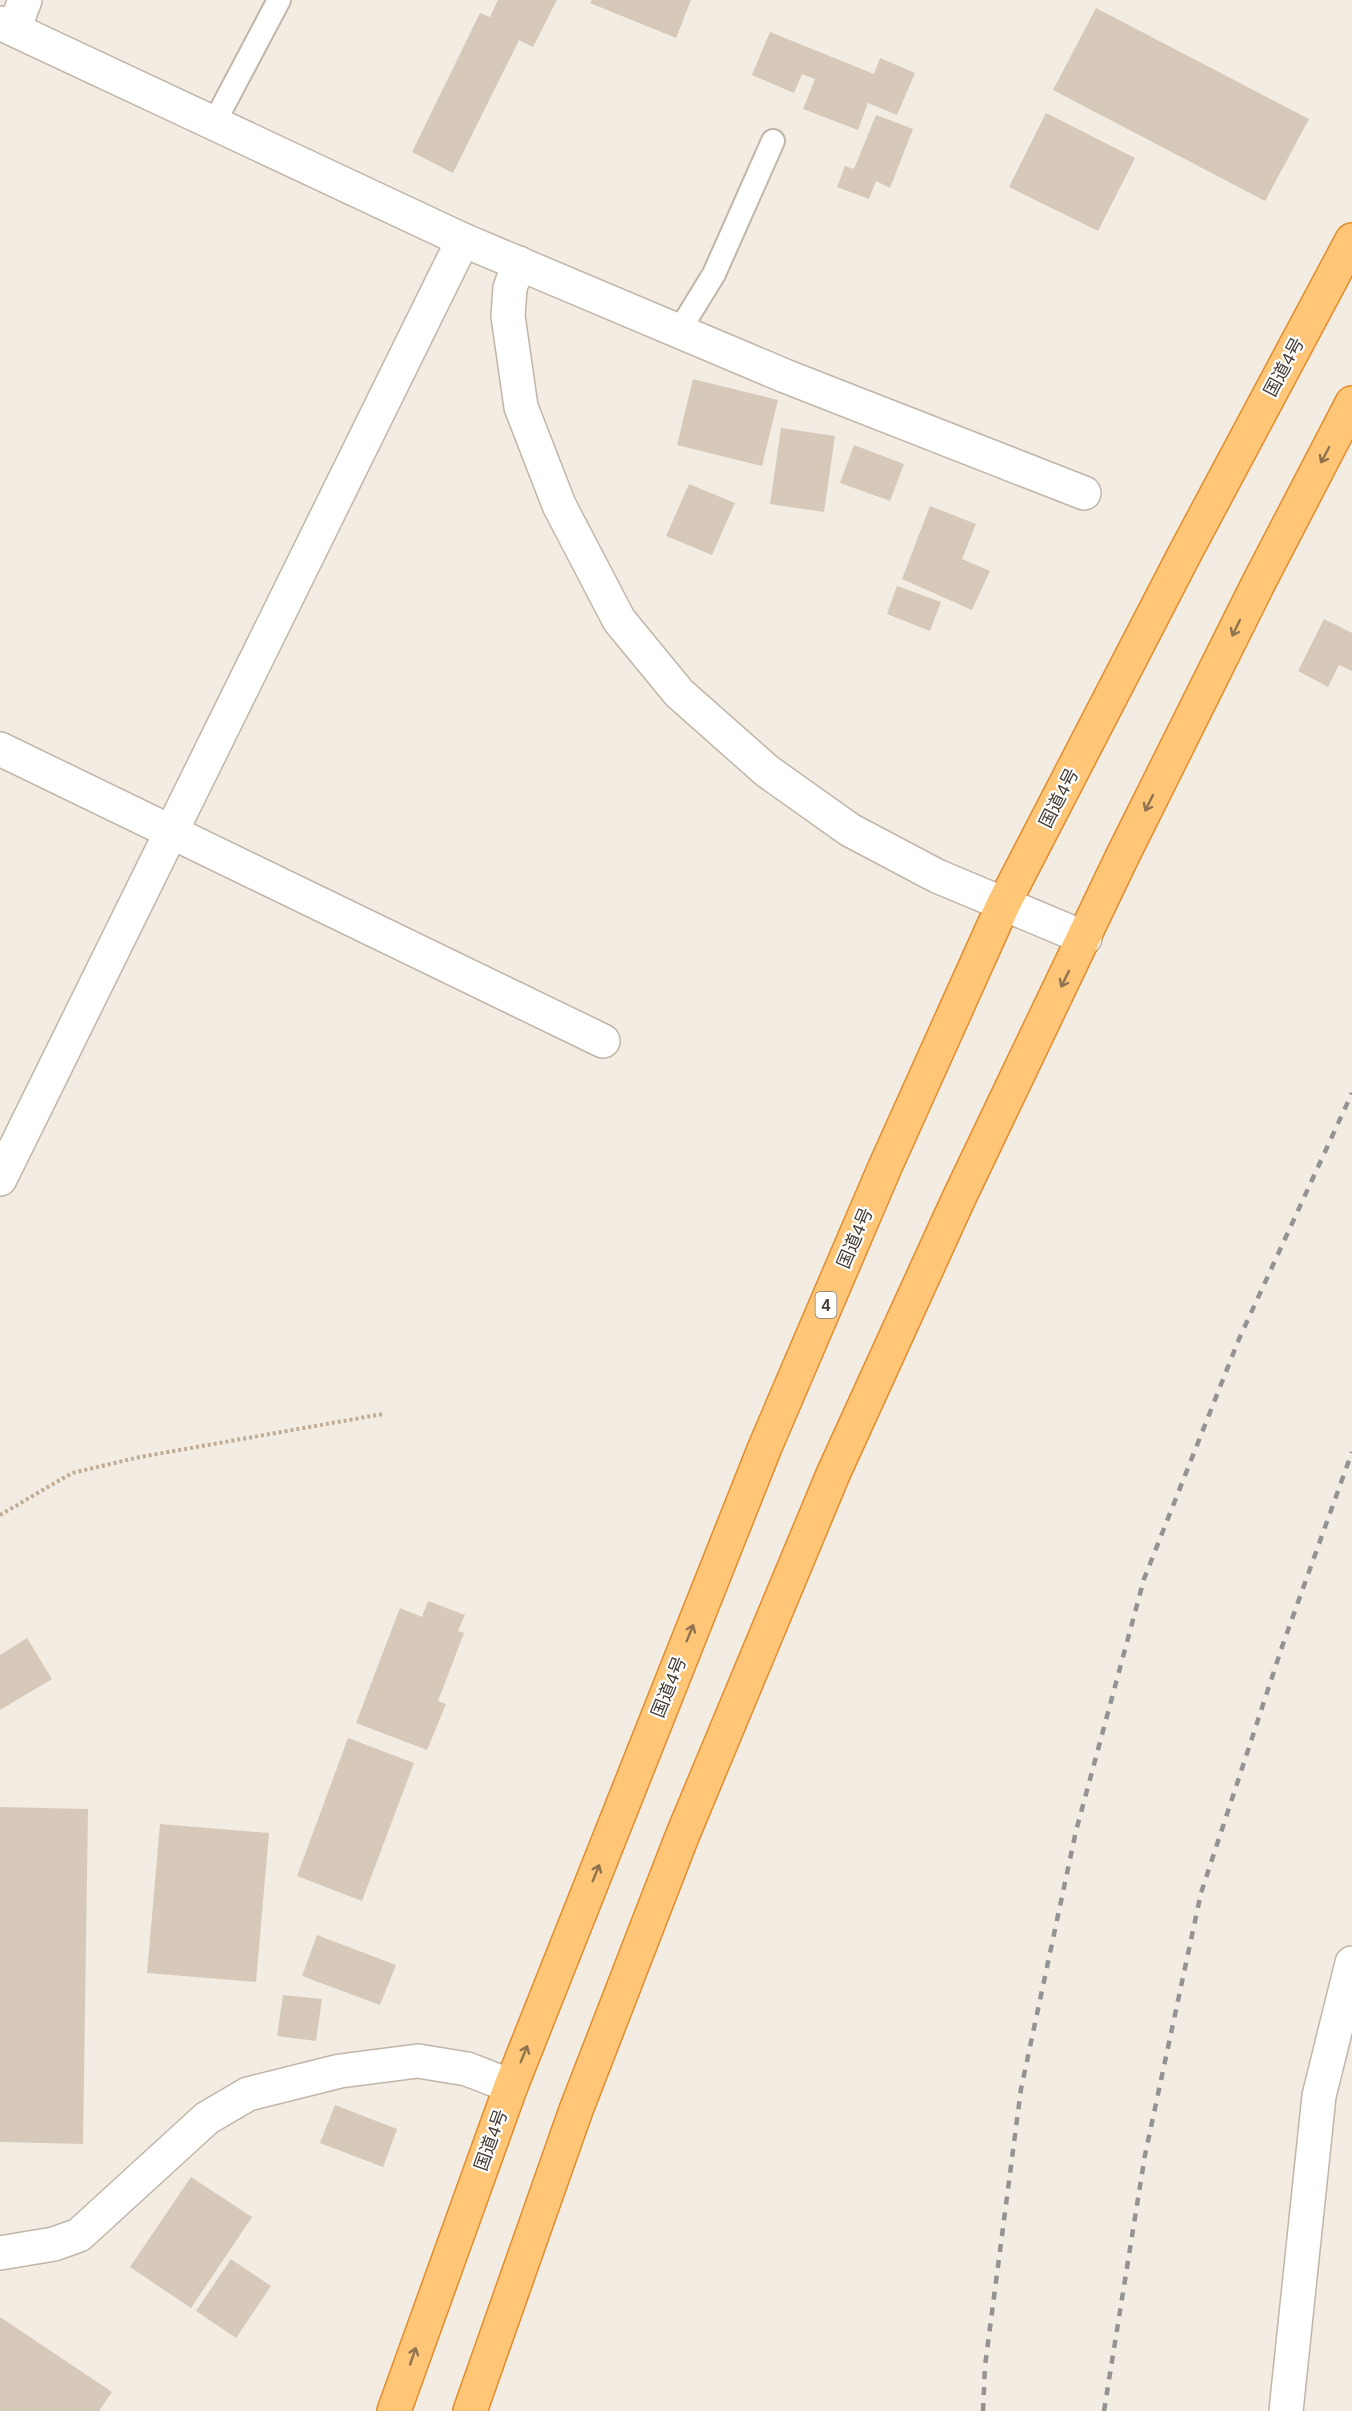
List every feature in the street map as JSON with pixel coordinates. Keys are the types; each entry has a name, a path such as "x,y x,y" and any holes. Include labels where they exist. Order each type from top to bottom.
{"highway":[{"name":"国道4号","path":"394,2411 511,2086 765,1447 885,1167 1003,905 1184,555 1352,240"},
{"path":"470,2411 576,2110 683,1834 834,1472 959,1198 1122,857 1258,584 1352,403"}],"street":[{"path":"13,17 214,123 463,240 785,376 1084,493"},
{"path":"0,1179 463,240"},
{"path":"519,263 510,288 508,316 521,406 559,505 619,620 679,693 767,771 850,830 937,876 1084,939"},
{"path":"0,749 603,1041"},
{"path":"1286,2411 1318,2096 1352,1963"},
{"path":"0,2253 54,2244 79,2235 207,2118 248,2094 340,2071 418,2061 467,2069 511,2086"}],"lane":[{"path":"214,123 279,0"},
{"path":"679,331 714,274 773,141"}],"path":[{"path":"0,1515 72,1473 140,1456 383,1414"}],"building":[{"path":"498,0 557,0 533,47 519,40 453,173 412,152 480,13 490,17"},
{"path":"592,0 691,0 676,38 590,3"},
{"path":"1096,8 1309,119 1265,201 1053,90"},
{"path":"770,32 874,74 880,58 915,73 897,115 868,103 858,130 803,109 815,79 802,74 794,93 752,75"},
{"path":"1046,113 1135,158 1098,231 1009,187"},
{"path":"876,115 913,129 890,188 876,181 869,199 837,187 845,166 854,169"},
{"path":"693,379 778,400 762,466 677,445"},
{"path":"781,428 835,436 824,512 770,504"},
{"path":"854,445 904,464 890,501 840,483"},
{"path":"689,484 735,503 712,555 666,536"},
{"path":"930,506 976,524 962,559 990,571 972,610 902,579"},
{"path":"897,586 941,602 930,631 887,614"},
{"path":"1324,619 1352,633 1352,671 1339,665 1328,687 1298,671"},
{"path":"428,1601 465,1615 458,1631 464,1633 438,1701 446,1704 427,1750 356,1723 400,1608 422,1617"},
{"path":"27,1638 52,1679 0,1710 0,1655"},
{"path":"348,1738 414,1763 362,1901 297,1876"},
{"path":"0,1807 88,1809 83,2144 0,2142"},
{"path":"160,1824 269,1833 256,1982 147,1973"},
{"path":"317,1935 396,1965 380,2005 302,1976"},
{"path":"283,1995 322,1999 316,2041 277,2036"},
{"path":"335,2105 397,2129 383,2167 320,2143"},
{"path":"191,2177 252,2217 191,2308 130,2267"},
{"path":"231,2259 271,2286 236,2338 196,2311"},
{"path":"0,2317 112,2392 99,2411 0,2411"}],"railway":[{"path":"983,2411 985,2366 1021,2089 1076,1831 1144,1579 1239,1339 1352,1093"},
{"path":"1104,2411 1145,2155 1201,1893 1283,1644 1352,1452"}]}
